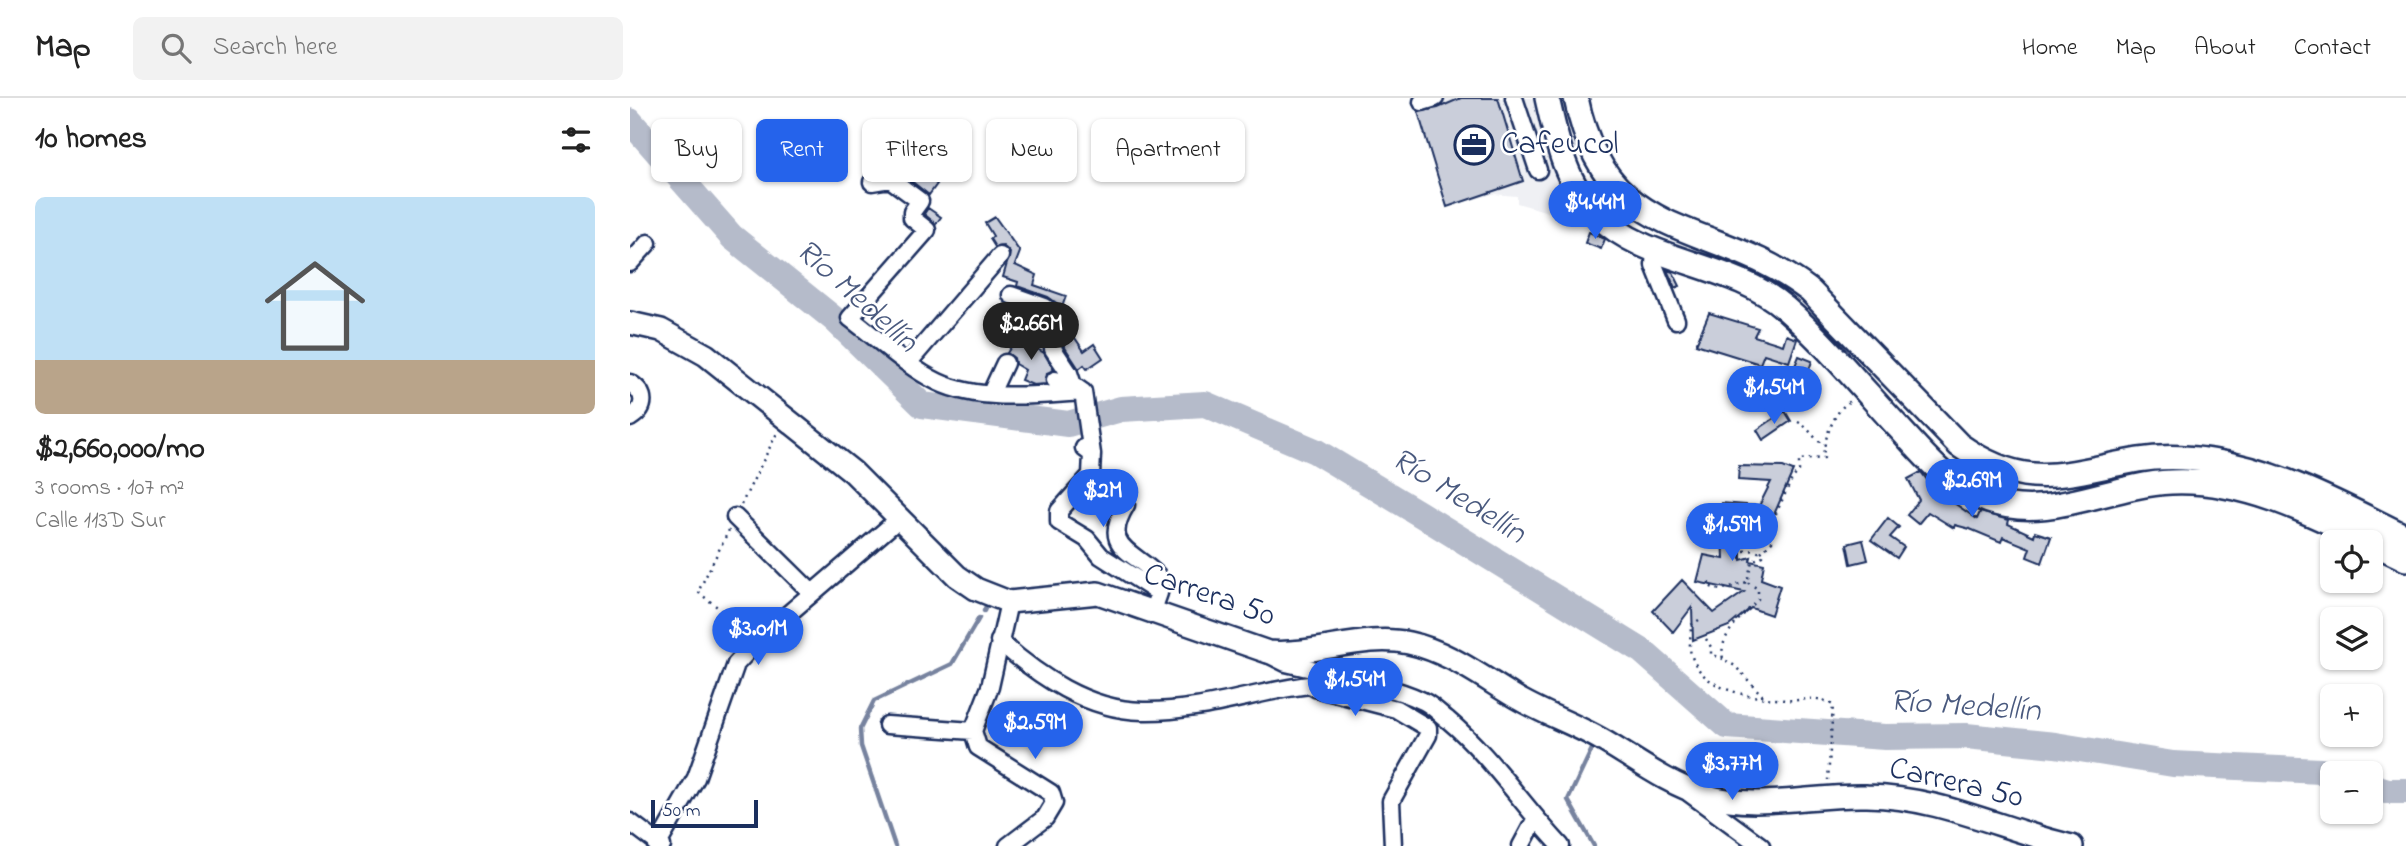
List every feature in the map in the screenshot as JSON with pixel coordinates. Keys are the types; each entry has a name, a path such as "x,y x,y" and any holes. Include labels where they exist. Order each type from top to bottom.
{"highway":[{"path":"1546,98 1557,143 1582,198 1612,227 1655,249 1727,275 1764,292 1818,341 1954,484 1986,500 2025,509 2044,509 2131,487 2171,482 2210,484 2270,498 2329,521 2406,559"},
{"path":"1576,98 1590,147 1613,182 1637,206 1676,229 1742,250 1789,275 1810,291 1959,445 1978,458 1998,468 2041,477 2062,476 2159,457 2214,461 2279,478 2406,537"}],"main road":[{"name":"Carrera 50","path":"630,323 661,330 706,355 853,472 901,517 957,576 976,589 1009,602 1098,593 1156,601 1259,649 1293,654 1378,639 1434,649 1526,704 1600,739 1682,788 1723,800 1867,796 1901,799 1971,813 2072,846"}],"street":[{"path":"1514,98 1538,170"},
{"path":"906,182 920,201 912,212 912,218 927,230 850,318 938,382 959,390 991,393 1078,389"},
{"path":"630,263 648,243"},
{"path":"1655,249 1654,265 1676,320"},
{"path":"909,362 1000,256"},
{"path":"1011,295 1045,307 1054,318 1053,349 1078,389 1091,475 1059,511 1059,522 1087,539 1101,556 1156,601 1161,583 1157,575 1118,541 1114,531 1126,505"},
{"path":"991,393 1005,363"},
{"path":"1055,380 1078,389"},
{"path":"630,383 640,389 643,398 642,405 630,418"},
{"path":"735,517 812,593"},
{"path":"630,822 659,845 696,778 736,664 759,639 901,517"},
{"path":"1008,846 1045,818 1054,803 1053,797 978,747 973,731 990,687 1009,602"},
{"path":"999,641 1027,667 1053,684 1130,710 1180,709 1311,684 1359,681"},
{"path":"1259,649 1286,663 1339,673 1428,704 1486,757 1561,846"},
{"path":"1311,684 1320,690 1396,709 1428,728 1428,735 1391,801 1393,846"},
{"path":"887,725 973,731"},
{"path":"1682,788 1760,846"},
{"path":"1521,846 1536,818"}],"path":[{"path":"1744,551 1760,552 1772,541 1765,537 1792,479 1799,471 1799,460 1824,458 1825,445 1844,404 1872,400"},
{"path":"1798,422 1808,426 1814,438 1825,445"},
{"path":"1747,582 1752,561 1763,555 1760,552"},
{"path":"1709,582 1708,586 1720,590 1747,582 1758,589 1758,599 1735,622 1725,642 1723,659"},
{"path":"698,592 759,639"},
{"path":"1699,620 1691,625 1690,650 1700,673 1728,691 1789,701 1818,696 1833,705 1828,781"},
{"path":"1706,639 1711,654 1735,666 1763,696"}],"shaded area":[{"path":"1414,98 1533,98 1552,164 1561,172 1566,190 1562,216 1517,203 1517,196 1493,194 1447,207"}],"building":[{"path":"1461,98 1498,98 1523,181 1447,207 1418,112 1438,108"},
{"path":"913,182 937,184 929,195"},
{"path":"1555,199 1568,201 1573,209 1571,221 1564,214 1552,212"},
{"path":"928,208 941,217 936,224 924,214"},
{"path":"995,217 1020,252 1015,265 1037,275 1034,285 1066,296 1062,307 1048,297 1017,286 1018,282 1003,277 1010,253 1003,246 995,247 990,239 993,236 985,223"},
{"path":"1589,232 1605,239 1601,249 1585,243"},
{"path":"1667,270 1673,272 1680,286 1675,288"},
{"path":"1709,313 1758,328 1754,336 1783,345 1786,335 1797,339 1789,362 1764,354 1760,364 1696,344"},
{"path":"1073,335 1084,351 1094,344 1103,358 1087,369 1084,365 1079,369 1064,346 1064,341"},
{"path":"1017,337 1044,353 1054,370 1047,373 1046,384 1033,385 1021,380 1025,370 1015,364 1014,358 1007,353"},
{"path":"1799,356 1812,361 1807,376 1793,371"},
{"path":"1785,411 1791,421 1763,440 1757,430"},
{"path":"1739,466 1783,467 1793,471 1765,535 1741,527 1741,560 1751,557 1750,561 1764,564 1761,579 1780,586 1771,615 1751,608 1729,626 1693,640 1692,607 1673,632 1653,611 1682,580 1714,613 1744,592 1697,582 1704,555 1724,559 1722,503 1759,506 1771,482 1738,480"},
{"path":"1921,472 1934,489 1977,519 1980,512 2009,520 2008,524 2034,536 2035,532 2051,537 2042,563 2027,557 2030,548 2003,537 2001,542 1970,529 1955,525 1954,528 1928,512 1918,524 1907,515 1919,500 1908,479"},
{"path":"1888,518 1899,527 1890,537 1904,547 1897,558 1871,540"},
{"path":"1863,540 1868,560 1851,564 1847,544"}],"waterway":[{"name":"Río Medellín","path":"630,121 732,237 834,319 922,405 1068,424 1121,409 1205,404 1315,451 1420,514 1642,651 1727,726 1885,737 1966,736 2055,745 2173,764 2320,771"},
{"path":"984,611 986,606"},
{"path":"895,846 861,746 860,729 874,701 952,664 979,618"},
{"path":"1592,749 1568,800 1594,846"},
{"name":"Río Medellín","path":"2383,790 2406,791"}],"place":[{"name":"Cafeucol","path":"1474,145"}]}
